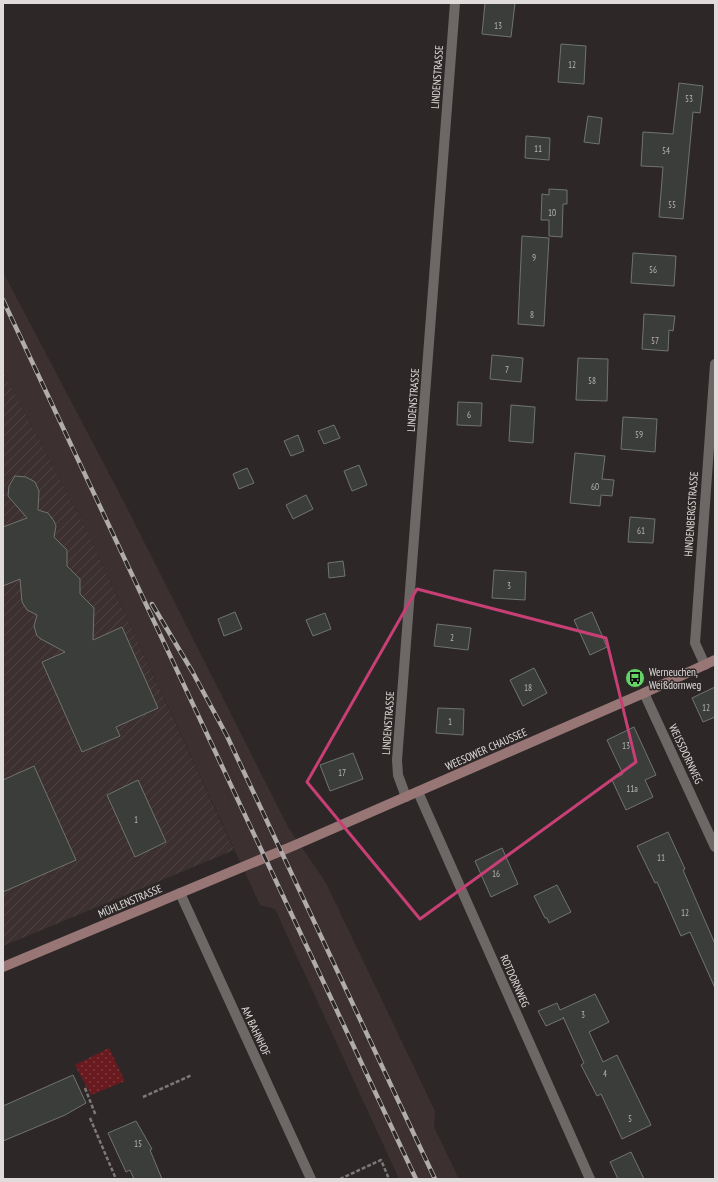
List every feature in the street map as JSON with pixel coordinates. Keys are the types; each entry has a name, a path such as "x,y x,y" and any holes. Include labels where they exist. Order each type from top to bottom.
{"main road":[{"name":"WEESOWER CHAUSSEE","path":"266,858 644,693 715,660"},
{"name":"MÜHLENSTRASSE","path":"3,967 266,858"}],"street":[{"name":"LINDENSTRASSE","path":"406,797 398,775 397,760 455,3"},
{"name":"HINDENBERGSTRASSE","path":"705,665 695,643 715,364"},
{"name":"WEISSDORNWEG","path":"644,693 715,847"},
{"name":"ROTDORNWEG","path":"418,792 590,1179"},
{"name":"AM BAHNHOF","path":"180,893 311,1179"}],"path":[{"path":"143,1097 192,1075"},
{"path":"84,1088 96,1116"},
{"path":"90,1118 116,1179"},
{"path":"340,1179 380,1160 389,1179"}],"highlighted area":[{"path":"417,589 606,638 636,762 420,919 307,782"}],"shaded area":[{"path":"3,272 124,502 288,827 326,883 435,1111 434,1127 459,1179 399,1179 275,909 260,905 87,531 3,371"},
{"path":"3,371 87,531 234,850 3,946"},
{"path":"109,1048 125,1081 91,1095 75,1065"}],"building":[{"path":"485,3 515,3 511,37 482,34"},
{"path":"561,44 586,46 584,84 558,82"},
{"path":"679,83 703,86 700,113 693,112 683,219 659,217 663,167 641,166 643,132 673,134"},
{"path":"588,116 602,118 599,144 584,142"},
{"path":"526,136 550,138 549,160 525,158"},
{"path":"549,189 567,190 567,204 563,204 562,237 549,236 549,220 541,220 542,194 549,195"},
{"path":"522,236 549,238 544,326 518,324"},
{"path":"633,253 676,256 674,286 631,283"},
{"path":"644,314 675,316 673,331 669,330 668,351 642,349"},
{"path":"492,355 523,358 521,382 490,379"},
{"path":"578,358 608,359 607,401 576,400"},
{"path":"458,402 482,403 481,426 457,425"},
{"path":"511,405 535,407 533,443 509,441"},
{"path":"623,417 657,419 655,452 621,449"},
{"path":"334,425 340,438 324,444 318,431"},
{"path":"298,435 304,451 291,456 284,441"},
{"path":"575,453 605,456 602,479 614,480 612,496 601,495 600,506 570,503"},
{"path":"359,465 367,485 352,491 344,471"},
{"path":"247,468 254,483 239,489 233,474"},
{"path":"15,476 26,477 35,482 39,491 38,510 48,513 54,521 56,526 54,537 67,550 67,566 80,579 80,594 94,608 93,640 122,627 158,708 116,727 120,736 82,752 42,662 65,652 37,636 34,626 37,615 27,610 22,602 20,579 3,586 3,527 27,518 8,496 9,486"},
{"path":"306,495 313,509 293,519 286,505"},
{"path":"630,517 655,519 653,543 628,542"},
{"path":"343,561 345,576 329,578 328,563"},
{"path":"494,570 526,572 525,600 492,598"},
{"path":"235,612 242,629 224,636 218,619"},
{"path":"592,612 607,647 590,655 574,620"},
{"path":"325,613 331,629 313,636 306,620"},
{"path":"437,624 471,628 468,650 434,646"},
{"path":"534,668 547,693 523,706 510,680"},
{"path":"715,687 715,717 703,722 692,698"},
{"path":"438,708 464,709 463,735 436,733"},
{"path":"634,727 656,775 645,780 653,797 626,810 612,780 623,774 607,740"},
{"path":"353,753 363,779 330,791 320,765"},
{"path":"34,766 76,860 3,892 3,780"},
{"path":"138,780 166,842 135,857 107,795"},
{"path":"668,832 685,869 683,870 715,944 715,988 690,932 681,936 657,882 655,883 637,846"},
{"path":"502,848 518,884 491,897 475,861"},
{"path":"557,885 571,912 549,923 534,896"},
{"path":"595,994 609,1022 589,1032 603,1062 617,1055 651,1125 622,1139 601,1094 597,1096 581,1065 584,1063 564,1018 546,1026 538,1011 557,1003 560,1010"},
{"path":"73,1075 86,1103 65,1115 3,1141 3,1106"},
{"path":"136,1121 152,1149 150,1150 162,1179 134,1179 130,1170 126,1172 108,1133"},
{"path":"631,1152 644,1179 618,1179 610,1162"}],"railway":[{"path":"3,300 416,1179"},
{"path":"152,604 192,671 227,736 435,1179"}],"place":[{"name":"Werneuchen, Weißdornweg","path":"635,678"}]}
